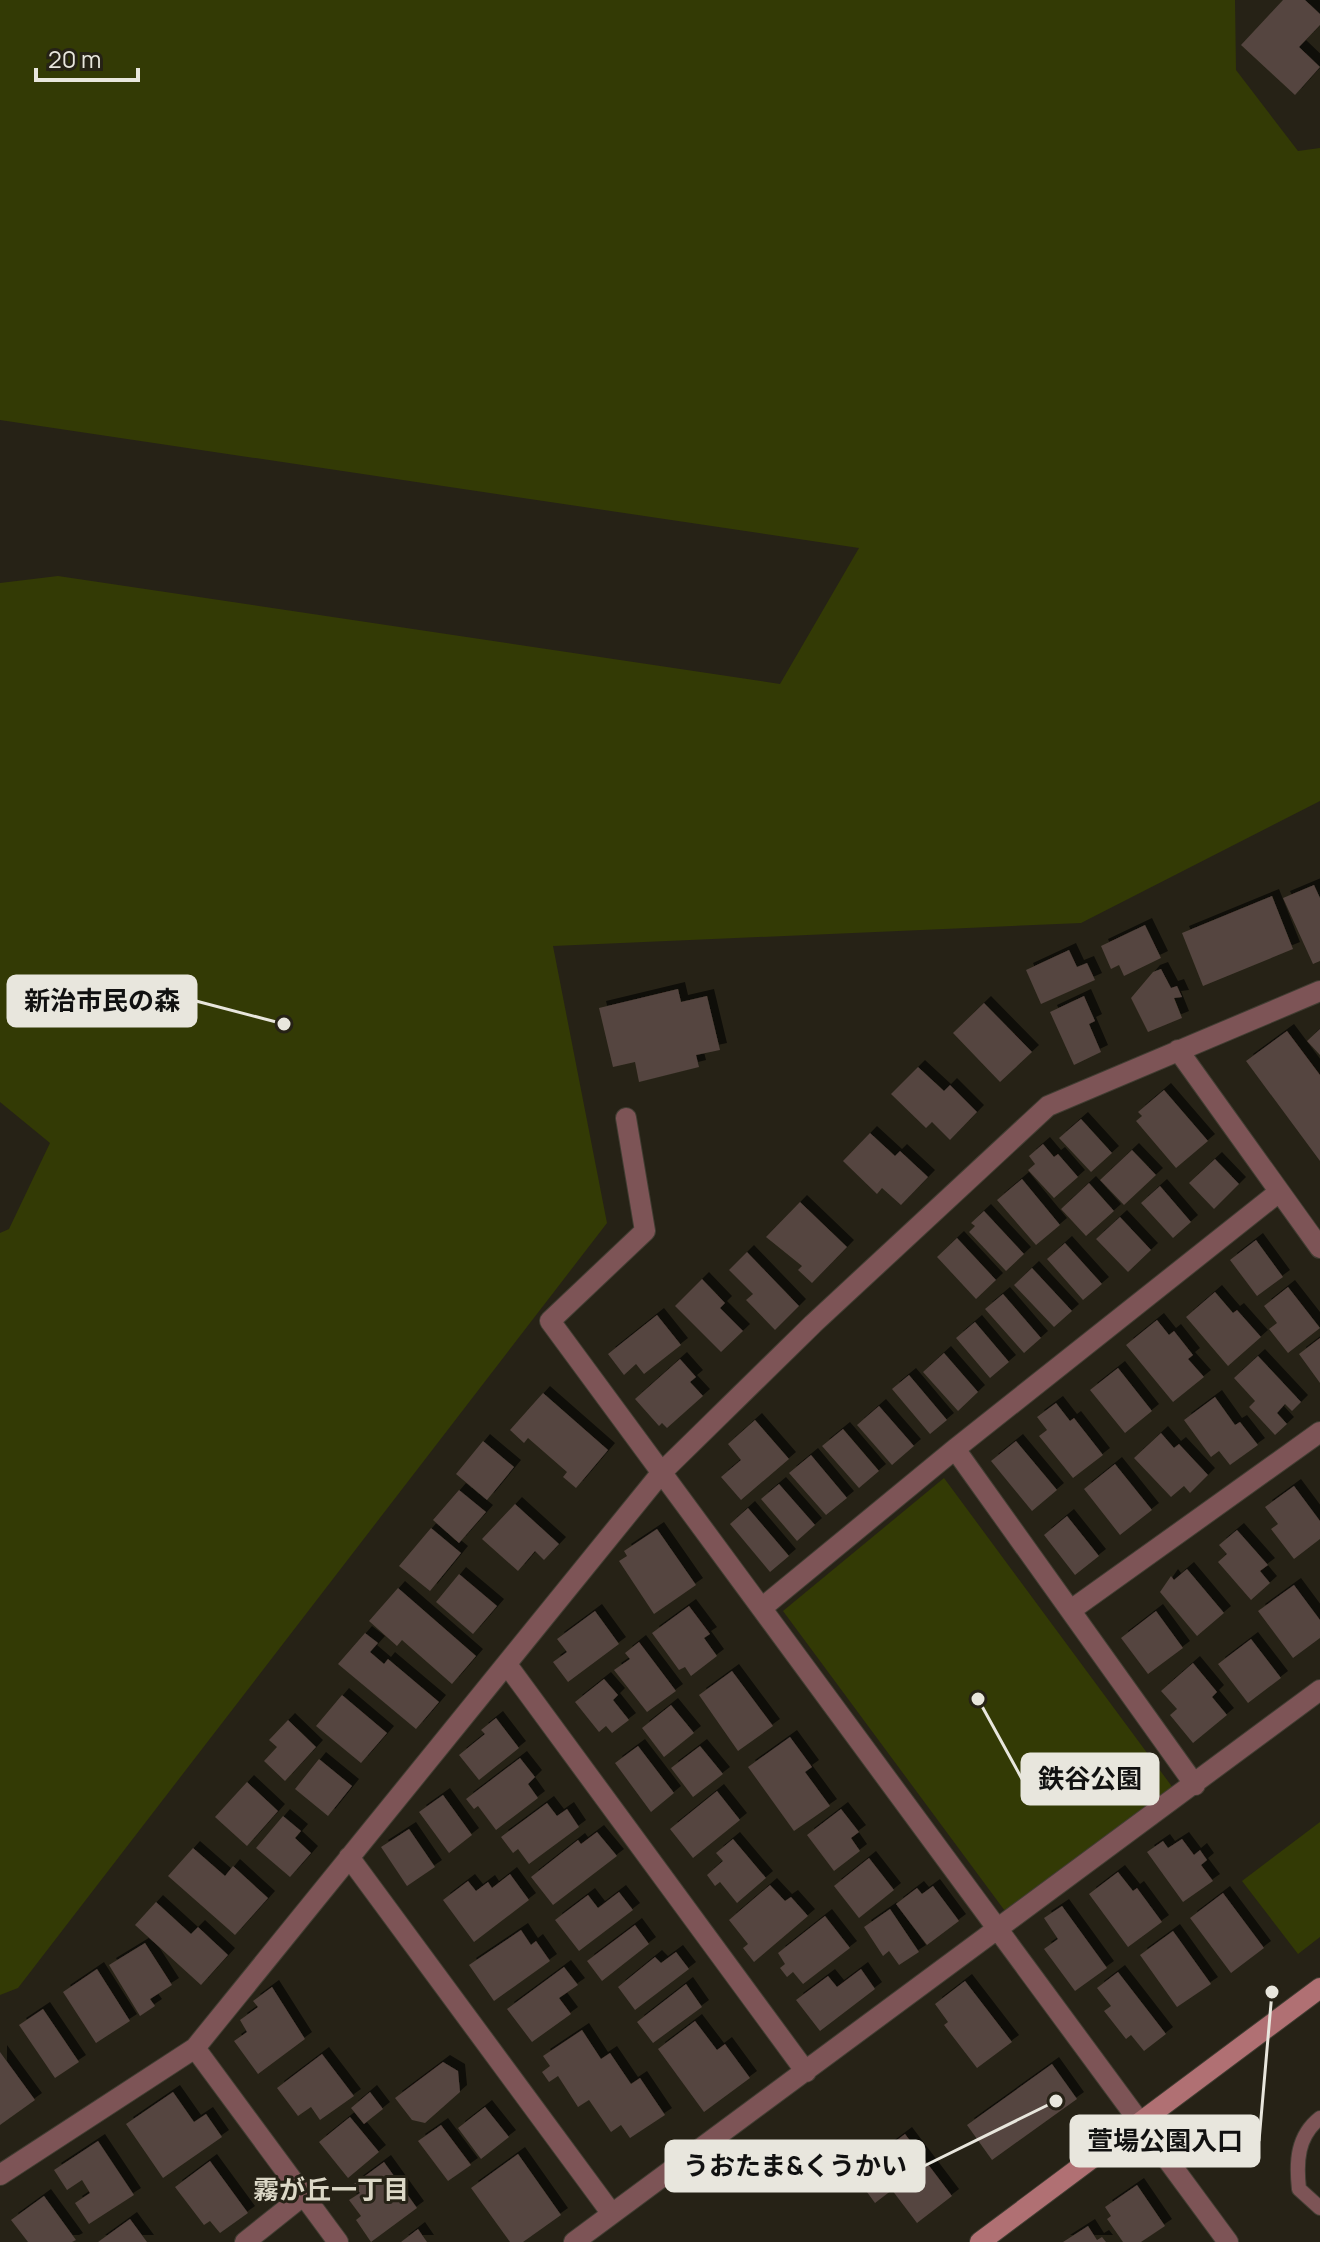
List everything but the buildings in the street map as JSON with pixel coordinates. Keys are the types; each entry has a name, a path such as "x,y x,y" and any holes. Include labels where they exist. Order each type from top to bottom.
{"street":[{"path":"0,2175 195,2048 508,1666 662,1472 813,1324 1048,1106 1320,991"},
{"path":"1178,1050 1320,1248"},
{"path":"626,1118 645,1231 550,1321 1228,2242"},
{"path":"763,1607 955,1449 1279,1192"},
{"path":"1071,1610 1320,1432"},
{"path":"955,1449 1195,1785"},
{"path":"508,1666 806,2072"},
{"path":"574,2242 1320,1690"},
{"path":"349,1857 612,2214"},
{"path":"980,2242 1320,1988"},
{"path":"195,2048 338,2242"},
{"path":"245,2242 304,2195"}],"lane":[{"path":"1320,2118 1308,2127 1296,2160 1299,2189 1320,2208"}],"green space":[{"path":"0,0 1235,0 1236,70 1298,151 1320,148 1320,801 1081,923 553,946 607,1223 18,1988 0,1995 0,1233 9,1229 50,1143 0,1102 0,583 58,576 780,684 859,548 0,420"},
{"path":"944,1478 1173,1788 1005,1911 783,1611"},
{"path":"1320,1822 1320,1937 1298,1954 1242,1881"}],"place":[{"name":"新治市民の森","path":"284,1024"},
{"name":"鉄谷公園","path":"978,1699"},
{"name":"萱場公園入口","path":"1272,1992"},
{"name":"うおたま&くうかい","path":"1056,2101"}],"district":[{"name":"霧が丘一丁目","path":"331,2189"}]}
